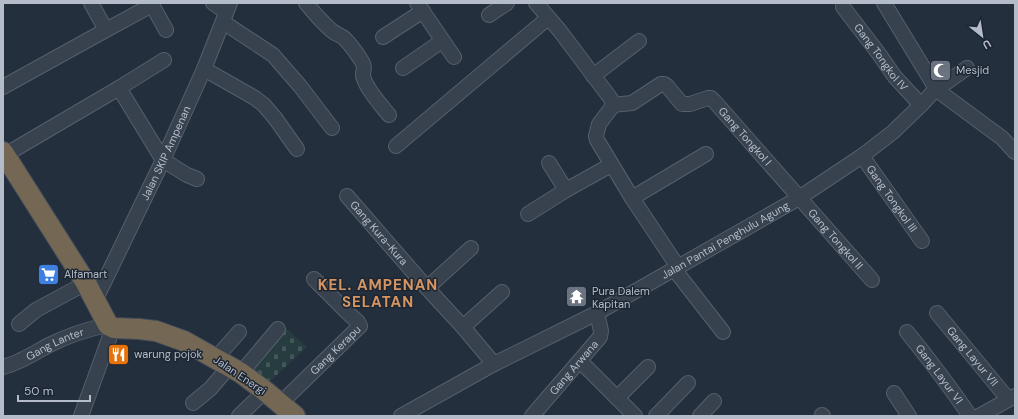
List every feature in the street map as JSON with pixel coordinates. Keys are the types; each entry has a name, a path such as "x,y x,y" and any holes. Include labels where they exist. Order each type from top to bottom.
{"highway":[{"path":"4,153 86,283 110,326"},
{"name":"Jalan Energi","path":"110,326 164,333 184,341 229,366 265,391 288,410"}],"street":[{"path":"91,3 106,30"},
{"path":"213,3 226,12 273,55 300,86 332,128"},
{"path":"306,3 320,20 347,42 362,61 365,66 363,79 388,115"},
{"path":"489,15 507,3"},
{"path":"536,3 560,31 611,99 612,107 599,124 596,136 597,140 611,165 676,268 723,332"},
{"path":"884,3 937,90 1002,138 1015,152"},
{"path":"3,87 152,4 166,30"},
{"path":"383,37 420,7 454,57"},
{"name":"Gang Tongkol IV","path":"843,7 895,77 921,105"},
{"name":"Jalan SKIP Ampenan","path":"95,301 163,160 204,69 226,12"},
{"path":"396,146 548,18"},
{"path":"403,68 442,41"},
{"path":"593,76 639,41"},
{"path":"4,153 119,88 164,60"},
{"name":"Jalan Pantai Penghulu Agung","path":"401,416 494,364 597,313 799,198 862,156 893,132 934,91 967,68"},
{"path":"204,69 255,98 264,105 297,149"},
{"name":"Gang Tongkol I","path":"612,105 632,103 661,84 667,86 682,104 690,104 710,98 799,198"},
{"path":"119,88 163,160 187,175 197,179"},
{"path":"632,198 706,154"},
{"name":"Gang Tongkol III","path":"862,156 922,241"},
{"path":"549,163 566,190"},
{"path":"528,214 566,190 611,165"},
{"name":"Gang Kura-Kura","path":"347,196 494,364"},
{"name":"Gang Tongkol II","path":"799,198 872,280"},
{"path":"427,288 471,248"},
{"name":"Gang Kerapu","path":"288,410 360,326 358,322 314,279"},
{"path":"19,324 36,310 86,283"},
{"path":"463,327 502,292"},
{"name":"Gang Arwana","path":"532,416 580,361 601,334 597,313"},
{"name":"Gang Layur VII","path":"938,313 1012,398"},
{"path":"81,416 109,339 110,326"},
{"name":"Gang Lanter","path":"3,368 76,333 89,329 110,326"},
{"path":"194,403 210,389 229,366 278,329"},
{"path":"229,366 239,332"},
{"name":"Gang Layur VI","path":"907,332 954,392 970,416"},
{"path":"580,361 635,416"},
{"path":"617,398 648,367"},
{"path":"656,416 688,383"},
{"path":"239,416 265,391"},
{"path":"894,393 909,416"},
{"path":"987,414 1012,398"},
{"path":"700,416 714,401"}],"green space":[{"path":"280,323 307,347 263,388 249,375"}],"place":[{"name":"Mesjid","path":"940,70"},
{"name":"Alfamart","path":"48,274"},
{"name":"Pura Dalem Kapitan","path":"576,297"},
{"name":"warung pojok","path":"118,354"}],"district":[{"name":"KEL. AMPENAN SELATAN","path":"378,294"}]}
